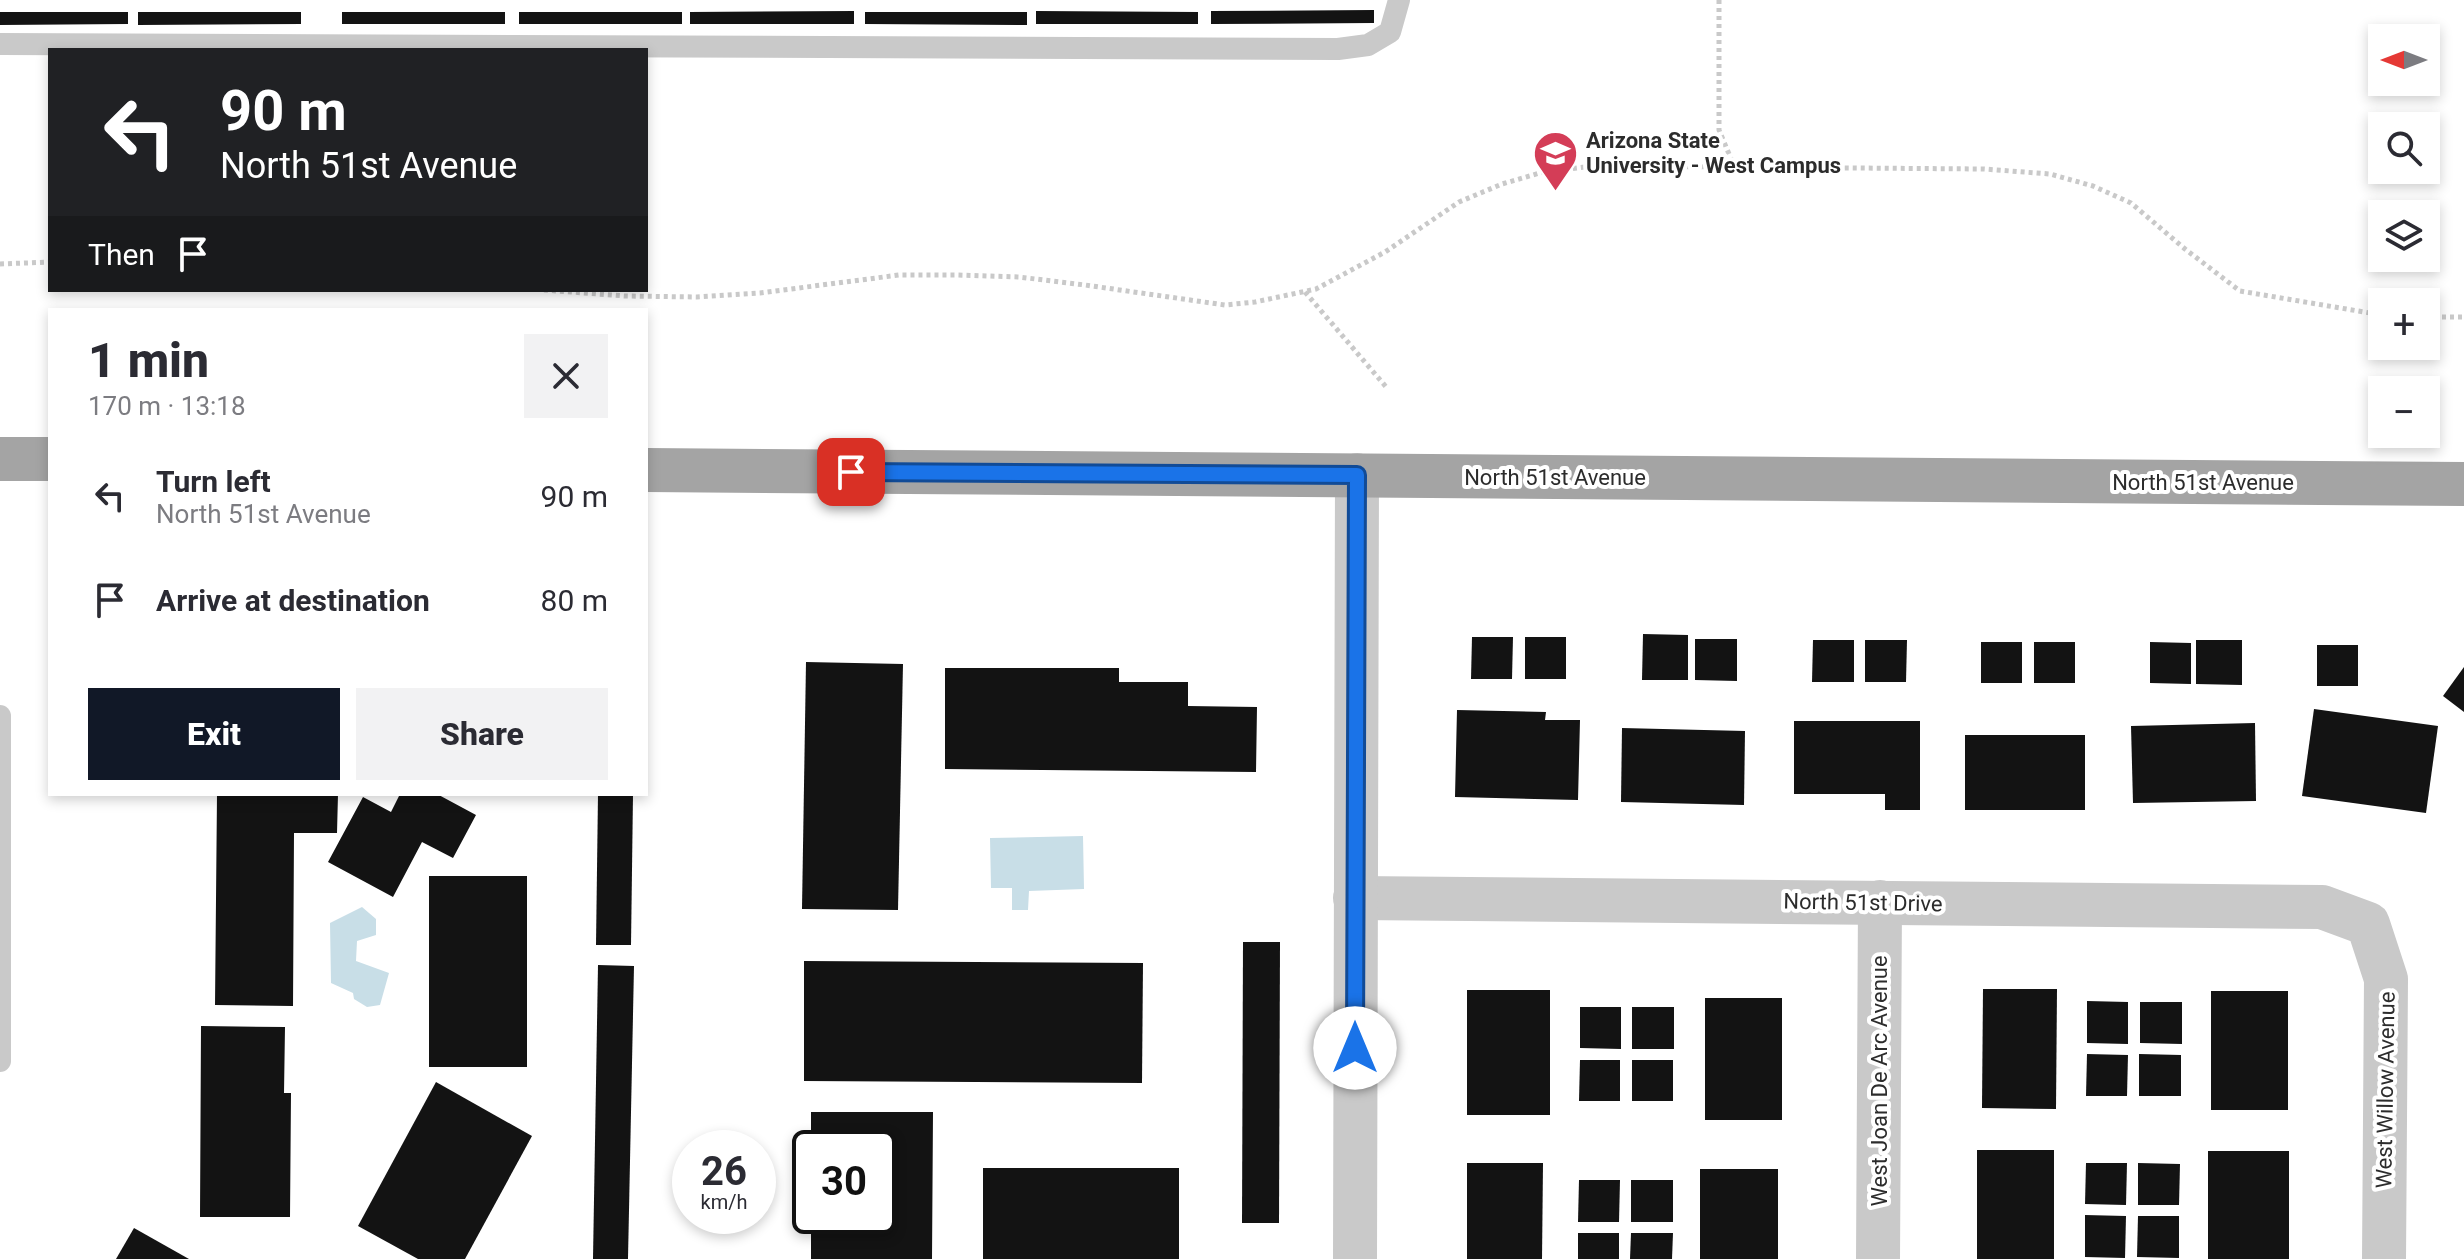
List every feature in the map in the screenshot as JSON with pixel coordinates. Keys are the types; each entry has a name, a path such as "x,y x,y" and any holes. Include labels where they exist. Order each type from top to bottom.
{"main road":[{"path":"0,459 48,459"},
{"name":"North 51st Avenue","path":"648,470 2464,484"}],"street":[{"path":"1355,1259 1357,475"},
{"name":"North 51st Drive","path":"1355,898 2322,907 2368,924"},
{"name":"West Joan De Arc Avenue","path":"1878,1259 1880,902"},
{"name":"West Willow Avenue","path":"2368,924 2386,979 2384,1259"}],"lane":[{"path":"0,44 1338,49 1368,45 1390,32 1399,0"},
{"path":"0,716 0,1061"}],"path":[{"path":"1719,0 1719,130 1734,166"},
{"path":"571,292 697,297 760,293 899,275 955,275 1019,277 1225,305 1255,302 1316,289 1385,252 1459,202 1502,184 1543,172 1594,166 1734,166 1984,169 2050,174 2093,186 2131,203 2240,291 2368,313"},
{"path":"0,264 48,262"},
{"path":"1305,292 1387,388"},
{"path":"2440,317 2464,317"}],"water":[{"path":"1083,836 1084,889 1029,891 1028,910 1012,910 1012,888 991,888 990,838"},
{"path":"362,907 376,919 376,935 357,941 356,961 389,973 380,1005 367,1007 354,999 353,993 331,983 330,923"}],"building":[{"path":"1374,10 1374,23 1211,24 1211,11"},
{"path":"854,11 854,24 690,24 690,12"},
{"path":"1036,11 1198,12 1198,24 1036,24"},
{"path":"0,12 128,12 128,24 0,25"},
{"path":"138,12 301,12 301,24 138,25"},
{"path":"342,12 505,12 505,24 342,24"},
{"path":"519,12 682,12 682,24 519,24"},
{"path":"865,12 1027,12 1027,25 865,24"},
{"path":"1643,634 1688,635 1688,680 1642,680"},
{"path":"1472,637 1513,637 1512,679 1471,679"},
{"path":"1525,637 1566,637 1566,679 1525,679"},
{"path":"1695,639 1737,639 1737,681 1695,680"},
{"path":"1813,640 1854,640 1854,682 1812,682"},
{"path":"1865,640 1907,640 1906,682 1865,682"},
{"path":"2196,640 2242,640 2242,685 2196,684"},
{"path":"1981,642 2022,642 2022,683 1981,683"},
{"path":"2034,642 2075,642 2075,683 2034,683"},
{"path":"2150,642 2191,643 2191,684 2150,683"},
{"path":"2317,645 2358,645 2358,686 2317,686"},
{"path":"806,662 903,664 898,910 802,909"},
{"path":"2464,667 2464,712 2443,696"},
{"path":"945,668 1119,668 1119,682 1188,682 1188,706 1257,707 1256,772 945,769"},
{"path":"2314,709 2438,726 2426,813 2302,796"},
{"path":"1457,710 1546,712 1545,720 1580,720 1578,800 1455,797"},
{"path":"1794,721 1920,721 1920,810 1885,810 1885,794 1794,794"},
{"path":"2255,723 2256,801 2133,803 2131,726"},
{"path":"1622,728 1745,731 1744,805 1621,802"},
{"path":"1965,735 2085,735 2085,810 1965,810"},
{"path":"217,796 338,796 337,833 294,833 293,1006 215,1005"},
{"path":"399,796 441,796 476,815 453,858 422,842 393,897 328,862 363,797 391,812"},
{"path":"598,796 633,796 631,945 596,945"},
{"path":"429,876 527,876 527,1067 429,1067"},
{"path":"1243,942 1280,942 1279,1223 1242,1223"},
{"path":"804,961 1143,963 1142,1083 804,1081"},
{"path":"598,965 634,966 628,1259 593,1259"},
{"path":"1983,989 2057,989 2056,1109 1982,1108"},
{"path":"1467,990 1550,990 1550,1115 1467,1115"},
{"path":"2211,991 2288,991 2288,1110 2211,1110"},
{"path":"1705,998 1782,998 1782,1120 1705,1120"},
{"path":"2087,1001 2128,1002 2128,1044 2087,1043"},
{"path":"2140,1002 2182,1002 2182,1044 2140,1043"},
{"path":"1580,1007 1621,1007 1621,1049 1580,1048"},
{"path":"1632,1007 1674,1007 1674,1049 1632,1049"},
{"path":"201,1026 285,1027 284,1093 291,1093 290,1217 200,1217"},
{"path":"2087,1054 2128,1055 2127,1096 2086,1096"},
{"path":"2139,1054 2181,1055 2181,1096 2139,1096"},
{"path":"1580,1060 1620,1060 1620,1101 1579,1101"},
{"path":"1632,1060 1673,1060 1673,1101 1632,1101"},
{"path":"436,1082 532,1136 465,1259 418,1259 358,1226"},
{"path":"811,1112 933,1112 932,1259 811,1259 811,1234 896,1234 896,1130 811,1130"},
{"path":"1977,1150 2054,1150 2054,1259 1977,1259"},
{"path":"2208,1151 2289,1151 2289,1259 2208,1259"},
{"path":"1467,1163 1543,1163 1542,1259 1467,1259"},
{"path":"2086,1163 2127,1163 2126,1205 2085,1204"},
{"path":"2138,1163 2180,1164 2179,1205 2138,1205"},
{"path":"983,1168 1179,1168 1179,1259 983,1259"},
{"path":"1700,1169 1778,1169 1778,1259 1700,1259"},
{"path":"1579,1180 1620,1180 1619,1222 1578,1222"},
{"path":"1631,1180 1673,1180 1673,1222 1631,1222"},
{"path":"2085,1215 2126,1216 2125,1258 2085,1257"},
{"path":"2138,1216 2179,1216 2179,1258 2137,1257"},
{"path":"134,1228 189,1259 116,1259"},
{"path":"1578,1233 1619,1233 1619,1259 1578,1259"},
{"path":"1631,1233 1673,1233 1672,1259 1630,1259"}],"place":[{"name":"Arizona State University - West Campus","path":"1555,192"}],"route":[{"path":"851,472 1357,475 1355,1048"}]}
